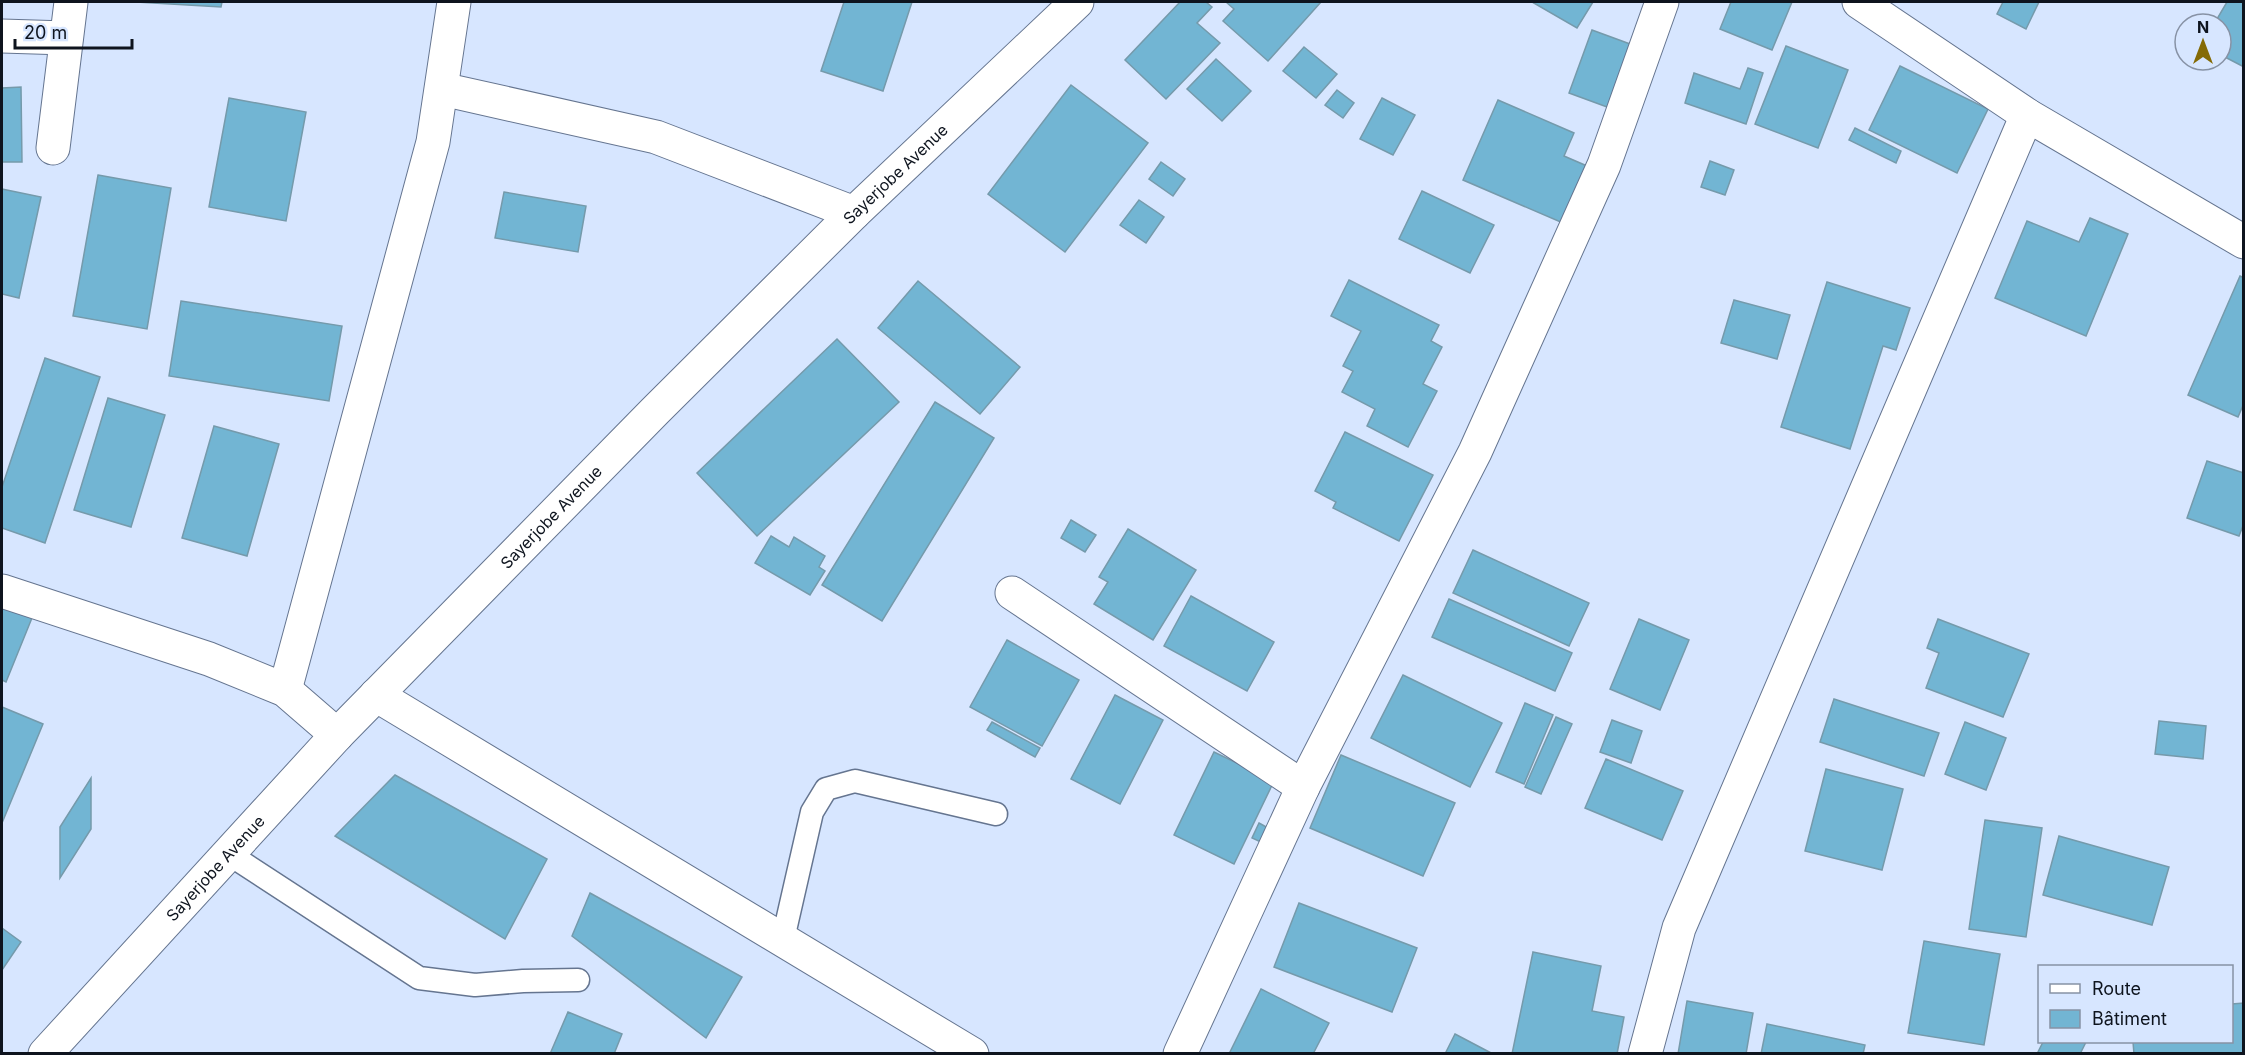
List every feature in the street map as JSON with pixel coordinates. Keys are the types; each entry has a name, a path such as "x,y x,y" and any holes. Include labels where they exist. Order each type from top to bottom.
{"street":[{"path":"53,148 71,2"},
{"path":"285,690 433,142 454,2"},
{"name":"Sayerjobe Avenue","path":"45,1053 376,695 655,411 854,213 1077,2"},
{"path":"1179,1053 1303,787 1480,441 1604,165 1662,2"},
{"path":"1859,2 2027,115 2244,242"},
{"path":"2,36 66,38"},
{"path":"442,89 656,137 854,213"},
{"path":"1645,1053 1679,928 2027,115"},
{"path":"2,591 208,658 285,690 337,735"},
{"path":"1012,593 1303,787"},
{"path":"376,695 972,1053"}],"lane":[{"path":"783,939 812,812 826,789 855,781 996,814"},
{"path":"230,855 419,978 475,985 578,980"}],"building":[{"path":"136,2 222,2 221,7"},
{"path":"844,2 912,2 883,91 821,71"},
{"path":"1180,2 1206,2 1212,7 1197,23 1220,43 1166,99 1125,60"},
{"path":"1226,2 1321,2 1268,61 1223,21 1234,9"},
{"path":"1532,2 1593,2 1577,28"},
{"path":"1731,2 1792,2 1772,50 1720,29"},
{"path":"2003,2 2039,2 2026,29 1997,14"},
{"path":"2227,2 2244,2 2244,67 2233,61 2233,12 2221,12"},
{"path":"1592,30 1641,48 1618,111 1569,93"},
{"path":"1786,46 1848,70 1818,148 1755,124"},
{"path":"1304,47 1337,74 1316,98 1283,71"},
{"path":"1216,59 1251,91 1222,121 1187,89"},
{"path":"1900,66 1988,109 1957,173 1869,130"},
{"path":"1748,68 1763,73 1746,124 1685,103 1694,73 1740,89"},
{"path":"1071,85 1148,143 1065,252 988,194"},
{"path":"21,87 22,162 2,162 2,88"},
{"path":"1337,90 1354,103 1343,118 1325,105"},
{"path":"229,98 306,112 286,221 209,207"},
{"path":"1382,98 1415,115 1393,155 1360,139"},
{"path":"1498,100 1574,133 1564,156 1587,166 1563,223 1463,180"},
{"path":"1855,128 1901,151 1896,163 1849,140"},
{"path":"1710,161 1734,170 1725,195 1701,187"},
{"path":"1161,162 1185,179 1173,196 1149,179"},
{"path":"98,175 171,188 147,329 73,316"},
{"path":"2,189 41,197 19,298 2,294"},
{"path":"1422,191 1494,225 1470,273 1399,239"},
{"path":"504,192 586,206 578,252 495,238"},
{"path":"1139,200 1164,217 1146,243 1120,225"},
{"path":"2090,218 2128,234 2086,336 1995,298 2027,221 2079,242"},
{"path":"2240,276 2244,278 2244,403 2238,417 2188,395"},
{"path":"1349,280 1439,325 1431,341 1442,347 1423,384 1437,391 1408,447 1367,426 1375,409 1342,392 1353,371 1343,366 1361,331 1331,316"},
{"path":"918,281 1020,367 980,414 878,328"},
{"path":"1827,282 1910,308 1896,350 1883,346 1850,449 1781,427"},
{"path":"1734,300 1790,315 1777,359 1721,343"},
{"path":"181,301 342,326 329,401 169,376"},
{"path":"837,339 899,402 757,536 697,473"},
{"path":"45,358 100,377 45,543 2,528 2,487"},
{"path":"108,398 165,415 131,527 74,510"},
{"path":"935,402 994,438 882,621 822,585"},
{"path":"214,426 279,444 247,556 182,538"},
{"path":"1345,432 1433,475 1399,541 1333,508 1336,502 1315,491"},
{"path":"2207,461 2244,473 2244,523 2239,536 2187,518"},
{"path":"1071,520 1096,535 1085,552 1061,538"},
{"path":"1128,529 1196,570 1153,640 1094,604 1108,582 1099,577"},
{"path":"771,536 789,547 794,537 825,556 819,567 825,571 810,595 755,563"},
{"path":"1473,550 1589,603 1569,646 1453,593"},
{"path":"1191,596 1274,642 1247,691 1164,646"},
{"path":"1449,599 1572,653 1555,691 1432,637"},
{"path":"2,600 34,613 6,682 2,680"},
{"path":"1639,619 1689,640 1660,710 1610,689"},
{"path":"1938,619 2029,654 2003,717 1926,688 1939,653 1927,648"},
{"path":"1007,640 1079,680 1042,746 970,707"},
{"path":"1403,675 1502,723 1470,787 1371,738"},
{"path":"1115,695 1163,720 1120,804 1071,779"},
{"path":"1834,699 1939,733 1924,776 1820,742"},
{"path":"1525,703 1553,715 1524,784 1496,772"},
{"path":"2,707 43,724 2,823"},
{"path":"1556,717 1572,724 1541,794 1525,787"},
{"path":"1612,720 1642,731 1631,763 1600,752"},
{"path":"2159,721 2206,726 2203,759 2155,754"},
{"path":"992,722 1040,748 1035,757 987,730"},
{"path":"1965,722 2006,738 1986,790 1945,774"},
{"path":"1214,752 1274,781 1234,864 1174,835"},
{"path":"1341,755 1455,803 1423,876 1310,828"},
{"path":"1606,759 1683,791 1662,840 1585,808"},
{"path":"1826,769 1903,789 1882,870 1805,851"},
{"path":"395,775 547,859 505,939 335,836"},
{"path":"91,778 91,829 60,878 60,827"},
{"path":"1985,820 2042,828 2026,937 1969,929"},
{"path":"1259,823 1270,829 1263,843 1252,838"},
{"path":"2059,836 2169,867 2152,925 2043,895"},
{"path":"590,893 742,977 706,1038 572,936"},
{"path":"1299,903 1417,948 1392,1012 1274,967"},
{"path":"2,928 21,942 2,970"},
{"path":"1924,941 2000,954 1984,1045 1908,1033"},
{"path":"1533,952 1601,966 1592,1011 1624,1017 1617,1054 1512,1054"},
{"path":"1261,989 1329,1023 1313,1054 1229,1054"},
{"path":"1687,1001 1753,1013 1746,1054 1678,1054"},
{"path":"2244,1003 2244,1054 2134,1054 2133,1043 2233,1043 2233,1004"},
{"path":"568,1012 622,1034 614,1054 550,1054"},
{"path":"1767,1024 1865,1045 1863,1054 1761,1054"},
{"path":"1455,1034 1493,1054 1445,1054"},
{"path":"2042,1043 2086,1043 2080,1054 2041,1054 2038,1052"}]}
